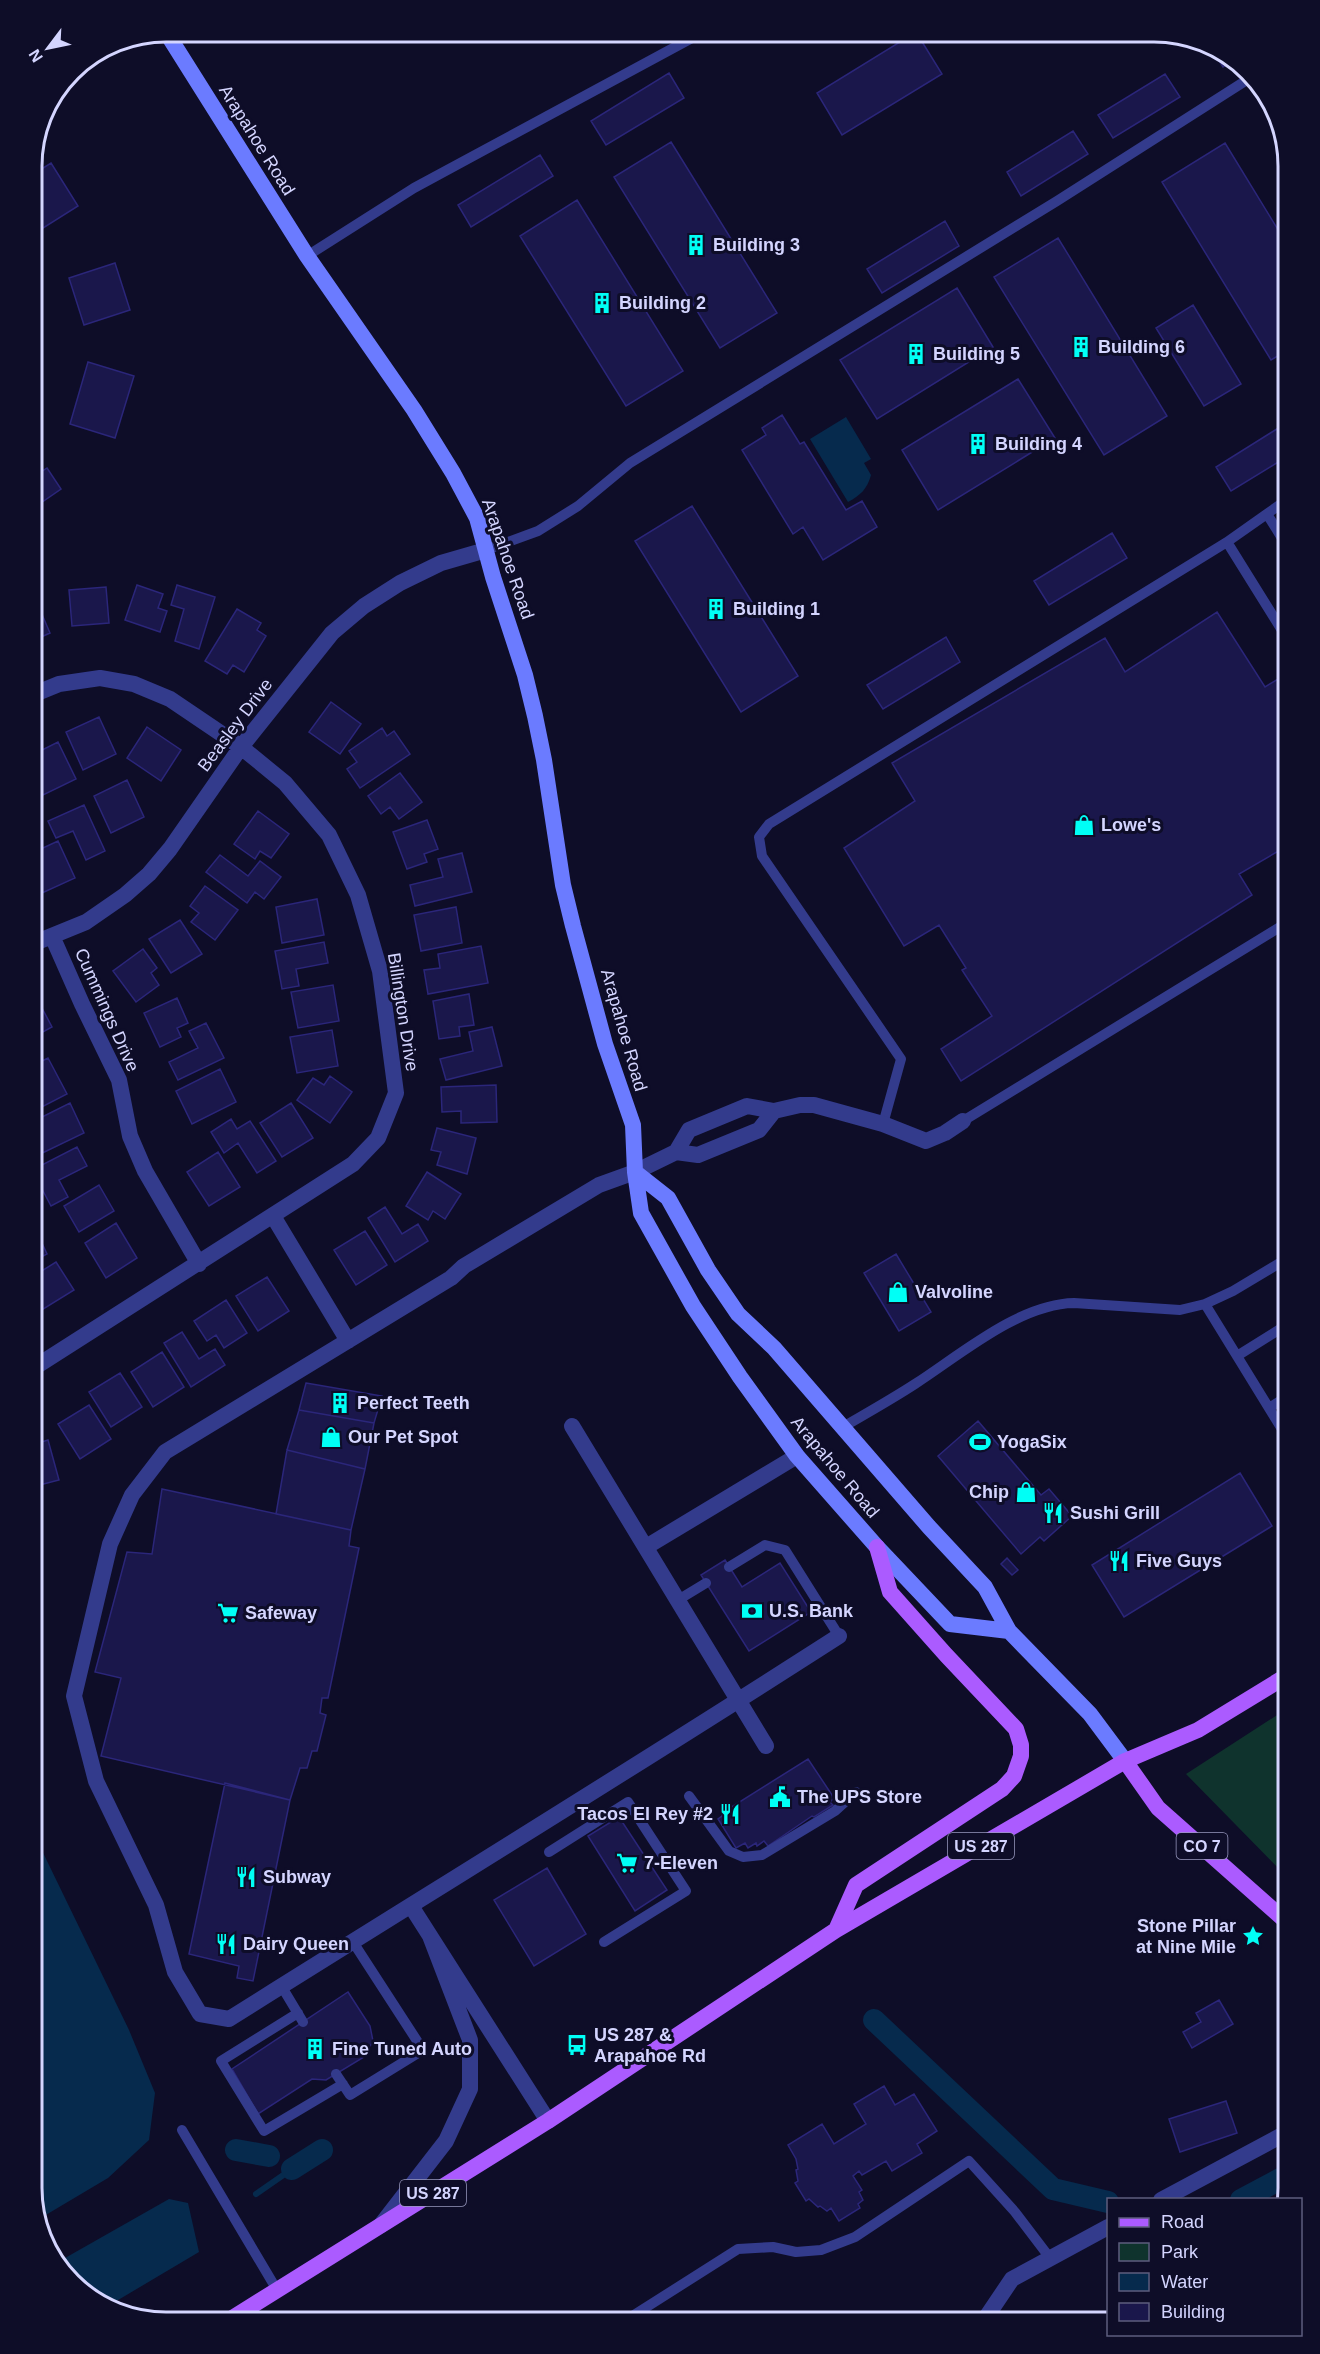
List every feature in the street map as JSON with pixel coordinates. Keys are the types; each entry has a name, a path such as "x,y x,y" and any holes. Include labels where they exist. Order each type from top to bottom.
{"main road":[{"name":"Arapahoe Road","path":"172,42 307,256 414,410 449,465 477,518 533,706 544,760 563,885 605,1044 633,1125 635,1172 641,1213 693,1306 797,1456 877,1547 950,1624 1009,1631"},
{"name":"Arapahoe Road","path":"635,1172 668,1198 708,1270 738,1314 774,1348 929,1527 985,1587 1009,1631 1090,1714 1158,1808 1278,1914"},
{"path":"836,1930 856,1885 1002,1789 1014,1776 1022,1751 1016,1729 890,1592 877,1547"},
{"name":"US 287","path":"242,2312 548,2121 836,1930 1125,1761 1198,1730 1278,1681"}],"street":[{"name":"Beasley Drive","path":"42,940 86,922 125,895 149,874 170,849 241,747 332,633 364,606 400,583 441,563 486,550"},
{"name":"Billington Drive","path":"42,691 60,684 100,678 134,684 170,699 241,747 285,783 329,835 358,895 380,970 396,1093 378,1138 353,1164 42,1363"},
{"name":"Cummings Drive","path":"52,936 82,1004 120,1080 130,1136 145,1171 199,1264"},
{"path":"839,1636 527,1835 230,2019 200,2014 175,1972 156,1905 96,1781 74,1696 110,1544 132,1495 165,1452 599,1185 635,1172 676,1152 689,1130 747,1106 774,1111 800,1105 814,1105 883,1124 926,1141 945,1133 963,1121"},
{"path":"676,1152 698,1155 759,1130 774,1111"},
{"path":"273,1216 348,1341"},
{"path":"572,1426 766,1746"},
{"path":"646,1547 797,1456"},
{"path":"411,1906 548,2121"},
{"path":"379,2227 446,2141 470,2089 470,2040 430,1936"},
{"path":"1163,2198 1278,2137"},
{"path":"989,2312 1012,2279 1107,2228"}],"lane":[{"path":"307,256 414,188 684,42"},
{"path":"486,550 538,531 579,506 630,463 1066,195 1244,81"},
{"path":"883,1124 901,1059 762,856 759,837 769,825 1227,542 1278,506"},
{"path":"1267,514 1278,532"},
{"path":"1227,542 1278,624"},
{"path":"963,1121 1278,928"},
{"path":"843,1427 913,1385 984,1338 1040,1310 1062,1303 1180,1310 1205,1304 1233,1291 1278,1264"},
{"path":"1205,1304 1278,1423"},
{"path":"1237,1356 1278,1330"},
{"path":"1269,1408 1278,1402"},
{"path":"729,1566 765,1545 786,1550 839,1636"},
{"path":"678,1600 706,1583"},
{"path":"689,1796 729,1851 743,1857 762,1855 835,1811 856,1792"},
{"path":"549,1852 628,1802 686,1891 604,1942"},
{"path":"336,2074 350,2095 423,2050 353,1941"},
{"path":"282,1987 301,2017 221,2061 264,2131 343,2084"},
{"path":"182,2130 277,2290"},
{"path":"642,2312 738,2249 773,2247 796,2252 821,2250 855,2237 969,2161 1015,2212 1050,2258"}],"green space":[{"path":"1278,1714 1278,1868 1186,1774"}],"water":[{"path":"846,417 871,459 864,463 871,475 868,484 860,494 848,502 810,439"},
{"path":"42,1851 129,2030 155,2093 149,2140 108,2178 45,2215 42,2188"},
{"path":"169,2199 188,2203 199,2252 116,2301 84,2281 64,2259"}],"building":[{"path":"900,42 922,42 942,74 842,135 817,93"},
{"path":"669,73 684,98 606,145 591,121"},
{"path":"1165,74 1180,97 1113,138 1098,115"},
{"path":"1073,131 1088,154 1021,196 1007,172"},
{"name":"Building 3","path":"671,142 777,313 720,348 614,177"},
{"path":"1225,143 1278,230 1278,356 1271,360 1162,182"},
{"path":"540,155 553,176 471,227 458,205"},
{"path":"51,163 78,206 42,229 42,169"},
{"name":"Building 2","path":"577,200 683,371 626,406 520,236"},
{"path":"945,221 959,246 882,293 867,269"},
{"name":"Building 6","path":"1058,238 1167,416 1104,455 994,277"},
{"path":"115,263 130,310 84,325 69,278"},
{"name":"Building 5","path":"957,288 993,347 877,419 840,360"},
{"path":"1193,305 1241,384 1204,406 1156,328"},
{"path":"88,362 134,376 115,438 70,424"},
{"name":"Building 4","path":"1018,379 1055,438 938,510 902,450"},
{"path":"782,415 800,444 804,442 846,510 862,501 877,527 823,560 803,527 793,534 742,450 766,435 762,428"},
{"path":"1278,428 1278,462 1231,491 1216,467"},
{"path":"47,468 61,489 42,502 42,471"},
{"name":"Building 1","path":"692,506 798,676 741,712 635,541"},
{"path":"1112,533 1127,558 1049,605 1034,581"},
{"path":"137,585 163,594 158,608 167,611 160,632 125,620"},
{"path":"177,585 215,597 199,649 175,641 184,609 171,605"},
{"path":"106,587 109,623 72,626 69,590"},
{"path":"237,609 261,623 257,630 266,636 244,672 233,665 227,674 205,661"},
{"name":"Lowe's","path":"1217,612 1265,687 1278,679 1278,851 1239,874 1252,895 961,1081 941,1049 992,1016 962,970 966,968 939,925 904,946 844,848 915,801 892,763 1105,638 1125,672"},
{"path":"42,614 50,633 42,637"},
{"path":"946,637 960,662 883,709 867,685"},
{"path":"331,702 361,724 340,754 309,732"},
{"path":"99,717 116,754 83,770 66,732"},
{"path":"147,727 181,750 161,781 127,758"},
{"path":"382,728 387,736 394,731 410,754 360,788 347,769 357,762 349,751"},
{"path":"58,742 76,779 43,795 42,793 42,750"},
{"path":"400,773 422,802 399,819 390,807 381,814 368,796"},
{"path":"127,780 144,817 111,833 94,796"},
{"path":"84,805 105,851 86,860 73,831 56,838 48,821"},
{"path":"258,811 289,834 271,858 260,851 255,859 234,844"},
{"path":"427,820 438,849 424,854 427,862 407,869 393,832"},
{"path":"58,841 75,878 42,893 42,848"},
{"path":"462,853 472,892 415,906 410,885 443,877 438,859"},
{"path":"220,855 248,876 260,861 281,877 264,899 255,892 247,903 206,872"},
{"path":"205,886 238,910 215,940 191,922 199,913 190,906"},
{"path":"317,899 324,935 282,943 276,907"},
{"path":"456,907 462,943 421,951 414,915"},
{"path":"180,920 202,954 171,973 149,939"},
{"path":"324,942 328,963 296,969 299,986 282,989 275,951"},
{"path":"481,946 488,983 428,994 424,970 440,968 438,954"},
{"path":"143,949 157,968 151,973 159,985 136,1002 113,971"},
{"path":"333,985 339,1021 298,1028 291,992"},
{"path":"469,994 474,1025 459,1027 460,1036 439,1039 433,1001"},
{"path":"177,998 188,1023 177,1028 181,1037 160,1047 144,1013"},
{"path":"42,1008 52,1027 42,1032"},
{"path":"206,1023 224,1058 178,1080 169,1062 198,1048 189,1031"},
{"path":"492,1027 502,1066 446,1080 440,1059 473,1051 469,1032"},
{"path":"332,1030 338,1066 297,1073 290,1037"},
{"path":"48,1058 67,1094 42,1107 42,1061"},
{"path":"220,1069 236,1102 192,1124 176,1091"},
{"path":"330,1076 352,1092 330,1123 297,1100 313,1078 324,1085"},
{"path":"496,1085 497,1122 461,1123 461,1111 442,1112 441,1087"},
{"path":"70,1103 84,1133 42,1153 42,1117"},
{"path":"291,1103 313,1138 282,1157 260,1123"},
{"path":"231,1119 237,1129 250,1121 276,1161 257,1173 238,1143 224,1153 211,1132"},
{"path":"437,1128 476,1138 467,1174 437,1165 441,1152 431,1150"},
{"path":"77,1147 87,1166 59,1180 68,1197 51,1206 42,1189 42,1165"},
{"path":"218,1152 240,1187 209,1206 187,1172"},
{"path":"427,1172 461,1194 445,1219 433,1211 428,1220 406,1206"},
{"path":"99,1185 114,1211 79,1232 64,1206"},
{"path":"385,1207 402,1234 418,1224 428,1241 395,1262 368,1218"},
{"path":"116,1223 137,1258 106,1278 85,1243"},
{"path":"365,1231 387,1265 356,1285 334,1250"},
{"path":"42,1243 47,1254 42,1257"},
{"name":"Valvoline","path":"896,1254 931,1312 899,1331 864,1273"},
{"path":"56,1262 74,1290 42,1310 42,1271"},
{"path":"267,1277 289,1311 258,1331 236,1296"},
{"path":"226,1300 247,1333 224,1348 216,1335 207,1341 194,1321"},
{"path":"182,1332 199,1359 215,1349 225,1365 191,1387 164,1343"},
{"path":"162,1352 184,1387 153,1407 131,1372"},
{"path":"120,1373 142,1407 111,1427 89,1392"},
{"name":"Perfect Teeth","path":"306,1383 382,1396 374,1423 299,1410"},
{"path":"89,1405 111,1439 80,1459 58,1424"},
{"name":"Our Pet Spot","path":"299,1410 374,1423 365,1469 287,1450"},
{"path":"978,1421 1041,1495 1049,1489 1072,1516 1044,1541 1040,1537 1021,1554 938,1456"},
{"path":"48,1440 59,1480 42,1484 42,1442"},
{"path":"287,1450 365,1469 351,1530 276,1514"},
{"path":"1240,1473 1272,1526 1124,1617 1092,1565"},
{"name":"Safeway","path":"162,1489 351,1530 349,1546 359,1548 328,1698 322,1698 320,1713 326,1715 317,1751 312,1751 307,1768 300,1768 290,1800 101,1756 121,1678 95,1672 127,1552 152,1554"},
{"path":"1007,1558 1018,1570 1012,1575 1001,1564"},
{"path":"725,1560 742,1587 780,1563 811,1612 749,1651 701,1575"},
{"path":"808,1759 834,1798 830,1802 833,1805 814,1817 812,1816 768,1846 764,1841 757,1846 756,1843 748,1848 745,1843 736,1848 718,1819 722,1813"},
{"path":"225,1783 290,1800 253,1981 237,1978 239,1966 189,1954"},
{"name":"7-Eleven","path":"619,1817 667,1890 635,1911 588,1836"},
{"path":"547,1868 586,1934 534,1966 494,1900"},
{"name":"Fine Tuned Auto","path":"348,1992 370,2026 373,2041 364,2057 326,2080 312,2079 258,2114 232,2069"},
{"path":"1219,2000 1233,2024 1192,2048 1183,2032 1201,2022 1196,2013"},
{"path":"884,2086 895,2105 914,2094 937,2131 917,2144 922,2153 892,2171 886,2161 862,2175 859,2171 853,2176 862,2190 859,2192 863,2200 858,2204 860,2208 839,2221 831,2208 827,2211 809,2199 806,2201 795,2183 798,2181 796,2170 798,2169 796,2159 788,2145 822,2124 834,2144 866,2124 854,2104"},
{"path":"1226,2101 1237,2133 1180,2152 1169,2119"}],"waterway":[{"path":"874,2020 1053,2189 1107,2202"},
{"path":"236,2150 269,2156"},
{"path":"292,2169 322,2150"},
{"path":"256,2194 292,2169"},
{"path":"1245,2198 1278,2180"}],"place":[{"name":"Building 3","path":"696,245"},
{"name":"Building 2","path":"602,303"},
{"name":"Building 6","path":"1081,347"},
{"name":"Building 5","path":"916,354"},
{"name":"Building 4","path":"978,444"},
{"name":"Building 1","path":"716,609"},
{"name":"Lowe's","path":"1084,825"},
{"name":"Valvoline","path":"898,1292"},
{"name":"Perfect Teeth","path":"340,1403"},
{"name":"Our Pet Spot","path":"331,1437"},
{"name":"YogaSix","path":"980,1442"},
{"name":"Chip","path":"1026,1492"},
{"name":"Sushi Grill","path":"1053,1513"},
{"name":"Five Guys","path":"1119,1561"},
{"name":"U.S. Bank","path":"752,1611"},
{"name":"Safeway","path":"228,1613"},
{"name":"The UPS Store","path":"780,1797"},
{"name":"Tacos El Rey #2","path":"730,1814"},
{"name":"7-Eleven","path":"627,1863"},
{"name":"Subway","path":"246,1877"},
{"name":"Stone Pillar at Nine Mile","path":"1253,1936"},
{"name":"Dairy Queen","path":"226,1944"},
{"name":"US 287 & Arapahoe Rd","path":"577,2045"},
{"name":"Fine Tuned Auto","path":"315,2049"}]}
